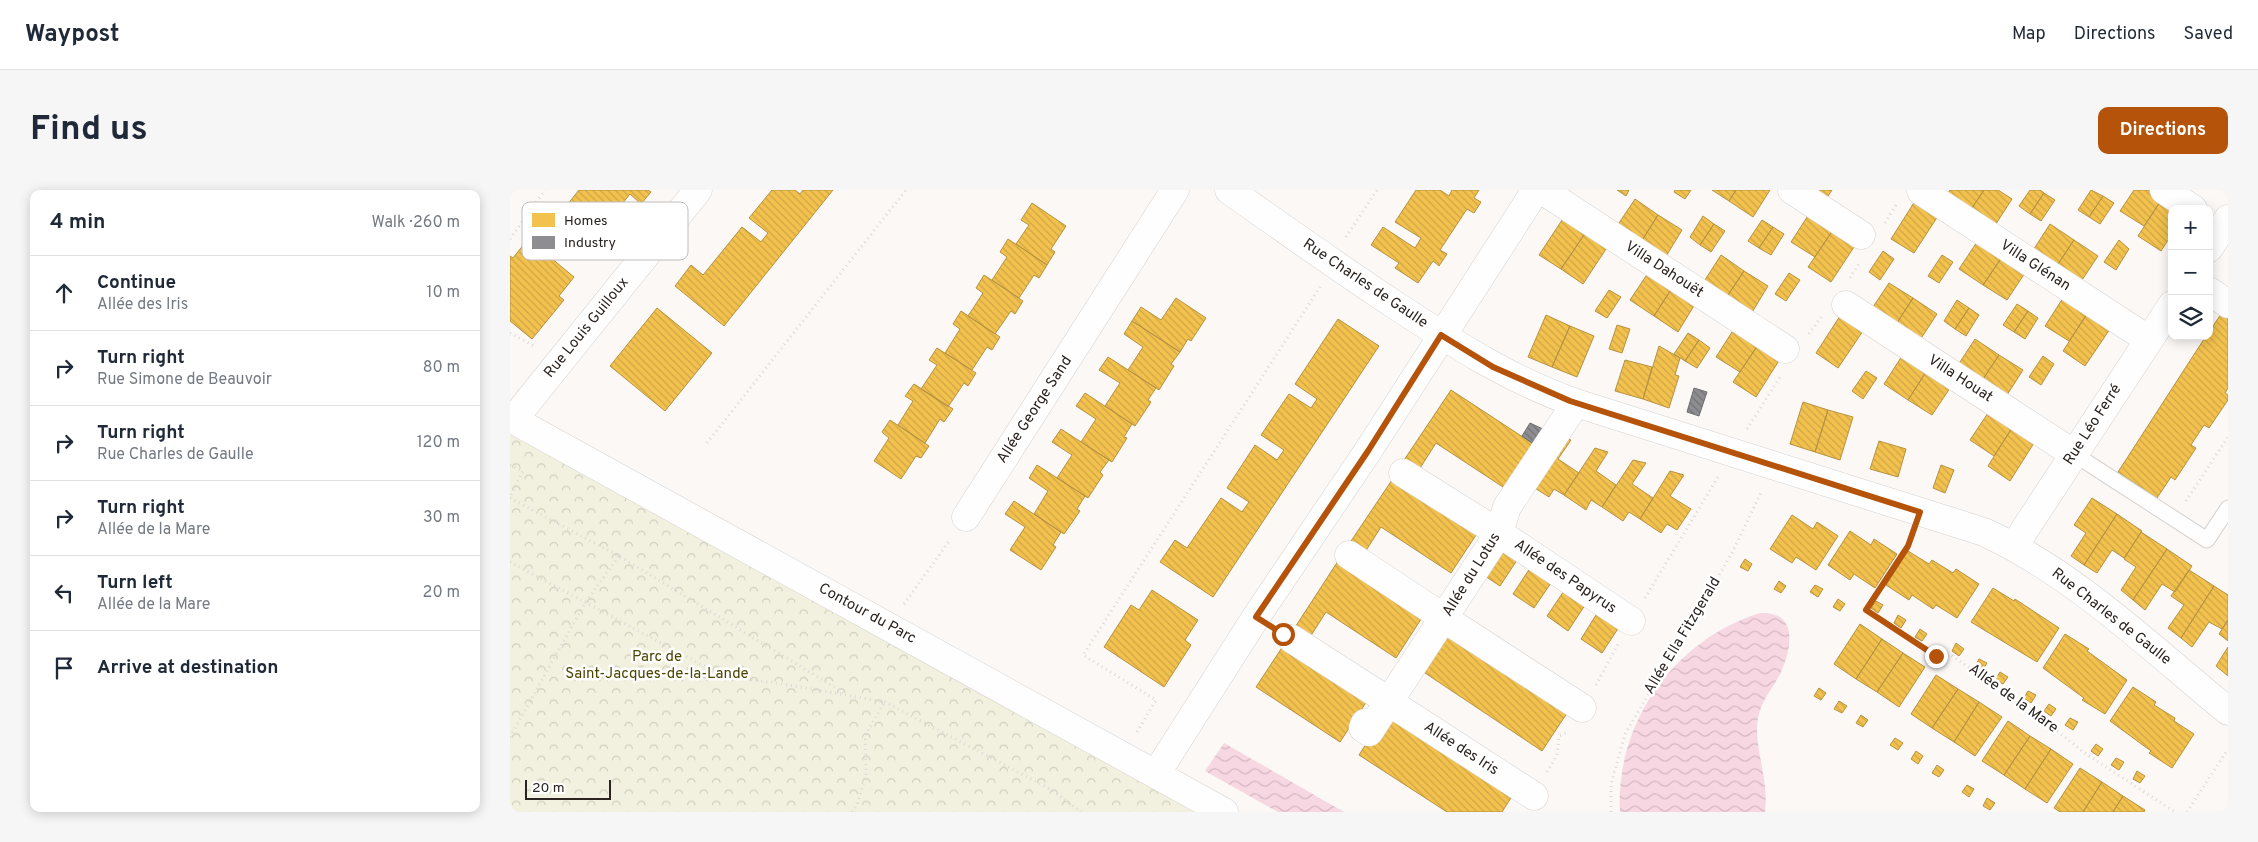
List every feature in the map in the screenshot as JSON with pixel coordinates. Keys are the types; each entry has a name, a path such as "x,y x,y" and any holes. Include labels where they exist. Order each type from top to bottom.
{"street":[{"name":"Rue Louis Guilloux","path":"688,202 698,190"},
{"name":"Allée George Sand","path":"966,517 1175,190"},
{"name":"Rue Charles de Gaulle","path":"1229,190 1334,264 1493,367 1573,402 1984,532 2014,546 2067,580 2228,711"},
{"path":"1156,774 1256,617 1368,451 1536,190"},
{"name":"Villa Dahouët","path":"1542,190 1791,354"},
{"path":"1792,190 1868,241"},
{"path":"2164,190 2186,205"},
{"name":"Villa Glénan","path":"1911,194 2148,340"},
{"name":"Rue Louis Guilloux","path":"512,419 641,260"},
{"path":"2213,295 2228,304"},
{"name":"Villa Houat","path":"1839,300 2074,454"},
{"name":"Rue Léo Ferré","path":"2014,546 2168,311"},
{"name":"Allée du Lotus","path":"1377,707 1440,616 1573,402"},
{"name":"Contour du Parc","path":"512,419 1224,812"},
{"name":"Allée des Papyrus","path":"1368,451 1493,529 1632,621"},
{"path":"1312,532 1582,708"},
{"name":"Allée des Iris","path":"1256,617 1287,637 1377,707 1534,796"}],"lane":[{"path":"2074,454 2208,540 2228,508"}],"path":[{"path":"536,202 545,190"},
{"path":"707,443 906,190"},
{"path":"1123,756 1156,700 1082,654 1334,264 1345,238 1377,190"},
{"path":"1733,452 1791,354 1839,300 1868,241 1911,194"},
{"path":"510,239 522,222"},
{"path":"2174,518 2228,436"},
{"path":"510,465 523,471 510,497 619,556 847,694"},
{"name":"Allée Ella Fitzgerald","path":"1611,812 1611,784 1625,734 1732,553 1774,466"},
{"name":"Allée de la Mare","path":"1920,512 1908,546 1866,610 1936,656 1949,654 2018,700 2086,754 2175,812"},
{"path":"889,627 966,517"},
{"path":"510,737 585,603 619,556"},
{"path":"510,562 721,675 847,694 885,702 1052,790 1082,812"},
{"path":"852,812 857,805 866,774 865,735 885,702"},
{"path":"2187,812 2228,749"},
{"path":"510,810 514,812"}],"green space":[{"name":"Parc de Saint-Jacques-de-la-Lande","path":"510,418 1224,812 510,812"}],"water":[{"path":"1760,613 1772,614 1781,618 1789,632 1788,652 1785,662 1762,705 1757,722 1766,801 1765,812 1620,812 1621,779 1628,747 1640,717 1656,689 1677,664 1702,643 1729,625"},
{"path":"1224,743 1344,812 1278,812 1205,771"}],"building: Homes":[{"path":"579,190 648,190 651,192 643,202 639,202 630,194 624,202 569,202"},
{"path":"772,190 795,190 800,194 803,190 833,190 724,326 675,286 691,265 703,275 742,227 761,242 768,233 749,218"},
{"path":"1416,190 1440,190 1449,196 1452,190 1479,190 1474,198 1481,202 1474,213 1467,209 1440,250 1447,254 1439,266 1433,261 1418,283 1395,268 1399,263 1371,245 1383,227 1415,248 1421,238 1395,222"},
{"path":"1617,190 1629,190 1626,196"},
{"path":"1675,190 1691,190 1685,199 1674,192"},
{"path":"1712,190 1736,190 1729,201"},
{"path":"1736,190 1770,190 1753,217 1729,201"},
{"path":"1811,190 1832,190 1826,199"},
{"path":"1950,190 1984,190 1970,211 1946,196"},
{"path":"1984,190 1998,190 2012,199 1994,227 1970,211"},
{"path":"2030,190 2040,190 2044,193 2030,214 2019,206"},
{"path":"2091,190 2103,196 2089,217 2078,210"},
{"path":"2134,190 2149,190 2162,199 2144,226 2120,211"},
{"path":"2044,193 2055,200 2041,221 2030,214"},
{"path":"2103,196 2114,203 2100,224 2089,217"},
{"path":"1635,199 1658,215 1641,242 1617,226"},
{"path":"2162,199 2168,205 2168,240 2161,251 2138,236"},
{"path":"1915,201 1938,216 1914,253 1891,239"},
{"path":"1032,203 1066,226 1051,249 1055,252 1047,265 1016,244 1029,225 1021,220"},
{"path":"1809,214 1833,230 1815,257 1791,242"},
{"path":"1658,215 1682,230 1665,258 1641,242"},
{"path":"1703,216 1714,224 1700,245 1690,237"},
{"path":"1564,217 1586,232 1561,269 1539,255"},
{"path":"1762,220 1773,227 1759,248 1748,241"},
{"path":"1714,224 1725,231 1711,252 1700,245"},
{"path":"2050,224 2074,240 2056,267 2032,252"},
{"path":"1773,227 1784,234 1771,255 1759,248"},
{"path":"1833,230 1856,244 1831,282 1808,267"},
{"path":"1586,232 1608,246 1583,284 1561,269"},
{"path":"1008,239 1047,265 1039,278 1034,275 1019,298 992,280 1007,257 1000,252"},
{"path":"2074,240 2098,256 2080,283 2056,267"},
{"path":"2119,240 2129,249 2116,270 2104,262"},
{"path":"1977,242 2002,257 1983,285 1959,269"},
{"path":"522,247 522,260 553,260 574,277 559,296 564,300 532,339 510,321 510,256 513,258"},
{"path":"1883,251 1894,259 1880,280 1869,272"},
{"path":"1721,255 1744,271 1726,298 1703,283"},
{"path":"1942,255 1953,262 1939,283 1928,276"},
{"path":"2002,257 2025,273 2007,300 1983,285"},
{"path":"1744,271 1768,286 1751,314 1726,298"},
{"path":"1648,273 1672,288 1654,316 1630,300"},
{"path":"1789,273 1800,280 1786,301 1775,294"},
{"path":"984,275 1023,301 1015,314 1011,311 995,334 968,316 983,293 976,288"},
{"path":"1889,283 1913,298 1895,326 1871,310"},
{"path":"1672,288 1695,304 1678,332 1654,316"},
{"path":"1609,290 1621,297 1607,318 1595,311"},
{"path":"1176,298 1206,318 1191,341 1188,339 1180,352 1132,321 1141,307 1161,320"},
{"path":"1913,298 1937,314 1920,340 1895,326"},
{"path":"2063,298 2087,314 2069,341 2045,326"},
{"path":"1957,300 1969,308 1955,329 1944,321"},
{"path":"2017,304 2028,311 2014,332 2003,325"},
{"path":"657,308 712,353 665,411 610,366"},
{"path":"1969,308 1979,315 1966,336 1955,329"},
{"path":"961,311 1000,337 992,350 987,347 972,370 945,353 960,329 953,324"},
{"path":"2028,311 2038,318 2025,339 2014,332"},
{"path":"2087,314 2110,329 2085,366 2063,351"},
{"path":"2221,314 2228,319 2228,388 2225,393 2228,395 2228,400 2209,428 2204,425 2191,445 2196,448 2175,480 2171,477 2157,498 2118,472 2203,340 2213,340 2213,326"},
{"path":"1546,315 1570,326 1552,367 1528,357"},
{"path":"1840,316 1863,331 1838,368 1816,353"},
{"path":"1338,319 1379,346 1213,597 1160,562 1175,540 1187,548 1221,498 1242,512 1249,502 1227,488 1255,445 1277,460 1284,450 1261,435 1289,394 1311,408 1317,399 1295,384"},
{"path":"1132,321 1180,352 1171,364 1174,366 1159,390 1128,370 1143,347 1124,334"},
{"path":"1617,325 1630,329 1622,353 1609,349"},
{"path":"1570,326 1594,336 1577,377 1552,367"},
{"path":"1734,329 1758,345 1740,372 1716,357"},
{"path":"1688,333 1699,340 1685,361 1674,354"},
{"path":"1975,339 1999,355 1981,382 1958,365"},
{"path":"1699,340 1710,348 1697,368 1685,361"},
{"path":"1758,345 1780,359 1756,397 1733,382"},
{"path":"1659,346 1680,358 1675,375 1679,376 1669,408 1643,399"},
{"path":"937,348 976,373 968,386 964,383 948,407 921,389 937,365 929,360"},
{"path":"1999,355 2023,370 2005,398 1981,382"},
{"path":"1902,356 1926,372 1908,400 1884,384"},
{"path":"2043,356 2054,364 2041,385 2029,377"},
{"path":"1108,357 1156,388 1148,400 1151,402 1135,426 1105,406 1120,383 1099,370"},
{"path":"1625,360 1652,367 1643,399 1615,391"},
{"path":"1866,371 1877,378 1863,399 1852,391"},
{"path":"1926,372 1950,388 1932,415 1908,400"},
{"path":"914,384 953,409 944,422 940,419 925,443 898,425 913,401 905,396"},
{"path":"1451,390 1535,445 1506,489 1436,443 1415,476 1400,466"},
{"path":"1085,393 1132,424 1124,437 1127,438 1112,462 1081,442 1096,419 1076,406"},
{"path":"1803,402 1828,410 1815,452 1790,444"},
{"path":"1828,410 1853,417 1840,460 1815,452"},
{"path":"1988,413 2012,428 1994,456 1970,440"},
{"path":"890,420 929,446 921,458 916,456 901,479 874,461 889,438 882,432"},
{"path":"2012,428 2034,443 2010,481 1988,466"},
{"path":"1061,429 1109,460 1100,472 1103,475 1088,498 1057,478 1072,455 1052,442"},
{"path":"1558,435 1571,440 1558,459 1579,473 1564,495 1554,489 1549,497 1527,483"},
{"path":"1879,441 1906,449 1898,477 1870,469"},
{"path":"1595,448 1608,452 1596,471 1616,485 1602,507 1591,500 1586,510 1564,495"},
{"path":"1633,460 1646,463 1632,484 1653,498 1640,519 1629,512 1623,521 1602,507"},
{"path":"1037,465 1085,496 1077,509 1080,511 1064,534 1034,514 1048,491 1029,478"},
{"path":"1941,465 1954,470 1945,493 1933,488"},
{"path":"1670,471 1684,475 1670,496 1691,509 1677,530 1667,524 1661,533 1640,519"},
{"path":"1396,474 1480,529 1451,573 1381,527 1360,560 1345,550"},
{"path":"2092,498 2117,514 2084,565 2071,556 2086,533 2074,525"},
{"path":"1014,501 1061,532 1053,545 1056,547 1041,570 1010,550 1025,527 1005,514"},
{"path":"2117,514 2142,531 2124,558 2112,550 2097,573 2084,565"},
{"path":"1792,515 1813,529 1817,522 1838,536 1816,570 1796,557 1792,563 1770,549"},
{"path":"1850,531 1871,545 1874,539 1897,554 1875,588 1854,574 1850,580 1828,565"},
{"path":"2141,532 2167,549 2133,600 2121,590 2136,567 2124,559"},
{"path":"1500,540 1521,554 1500,586 1479,572"},
{"path":"2167,549 2192,566 2175,592 2162,584 2145,610 2133,600"},
{"path":"1908,551 1929,564 1932,560 1953,573 1956,569 1979,584 1957,618 1936,605 1933,609 1912,595 1909,600 1886,585"},
{"path":"1340,558 1425,613 1396,658 1326,612 1305,645 1290,635"},
{"path":"1745,559 1752,564 1748,571 1740,567"},
{"path":"1534,562 1555,577 1534,608 1513,594"},
{"path":"2189,570 2214,586 2181,638 2168,628 2184,605 2171,596"},
{"path":"1779,581 1786,586 1781,593 1774,589"},
{"path":"1568,585 1589,599 1568,631 1547,616"},
{"path":"1815,585 1823,589 1818,597 1810,592"},
{"path":"2214,586 2228,595 2228,620 2222,629 2209,622 2192,647 2181,638"},
{"path":"1993,588 2014,601 2015,599 2059,628 2037,662 1971,622"},
{"path":"1152,590 1198,620 1185,640 1191,645 1164,687 1104,647 1131,605 1139,610"},
{"path":"1838,599 1845,604 1840,611 1833,607"},
{"path":"1876,601 1883,605 1878,613 1871,608"},
{"path":"1601,607 1623,621 1602,653 1581,639"},
{"path":"1898,615 1906,620 1901,628 1894,623"},
{"path":"2228,620 2228,641 2219,634"},
{"path":"1445,623 1571,707 1542,751 1416,667"},
{"path":"1860,624 1882,639 1856,679 1834,664"},
{"path":"1920,629 1927,634 1922,641 1915,637"},
{"path":"2065,634 2089,649 2087,651 2127,680 2105,714 2082,700 2084,698 2043,668"},
{"path":"1882,639 1903,653 1877,692 1856,679"},
{"path":"1285,643 1369,698 1340,742 1256,687"},
{"path":"1956,643 1964,649 1959,656 1952,651"},
{"path":"2228,647 2228,676 2216,666"},
{"path":"1903,653 1925,667 1899,707 1877,692"},
{"path":"1979,659 1987,663 1982,671 1975,666"},
{"path":"2000,672 2008,677 2003,684 1995,680"},
{"path":"1936,675 1958,689 1932,728 1911,714"},
{"path":"2133,687 2156,702 2154,705 2175,718 2174,721 2194,734 2172,768 2149,753 2151,751 2110,721"},
{"path":"1819,688 1826,693 1821,700 1814,696"},
{"path":"1958,689 1979,702 1954,742 1932,728"},
{"path":"2028,691 2036,695 2031,703 2024,698"},
{"path":"1839,701 1847,706 1842,713 1834,709"},
{"path":"1979,702 2002,717 1975,756 1954,742"},
{"path":"2049,704 2056,709 2051,716 2044,711"},
{"path":"1388,710 1514,793 1502,812 1447,812 1359,755"},
{"path":"1861,715 1868,720 1863,727 1856,723"},
{"path":"2070,718 2078,722 2073,730 2065,725"},
{"path":"2008,721 2030,736 2004,775 1982,761"},
{"path":"2030,736 2051,749 2025,789 2004,775"},
{"path":"1895,738 1903,743 1898,750 1890,745"},
{"path":"2096,744 2103,749 2098,756 2091,751"},
{"path":"2051,749 2073,764 2047,803 2025,789"},
{"path":"1916,751 1923,756 1918,764 1911,759"},
{"path":"2116,758 2124,762 2119,770 2111,765"},
{"path":"1937,765 1944,770 1939,777 1932,773"},
{"path":"2080,768 2102,782 2083,812 2060,812 2054,808"},
{"path":"2137,771 2145,776 2140,783 2133,779"},
{"path":"2102,782 2123,796 2113,812 2083,812"},
{"path":"1967,785 1974,789 1969,797 1962,792"},
{"path":"2123,796 2145,810 2144,812 2113,812"},
{"path":"1987,798 1995,803 1990,810 1983,806"}],"building: Industry":[{"path":"1694,388 1707,392 1699,416 1687,412"},
{"path":"1530,423 1545,430 1535,445 1522,436"}],"route":[{"path":"1283,634 1256,617 1368,451 1441,335 1493,367 1570,401 1920,512 1908,546 1866,610 1936,656"}]}
